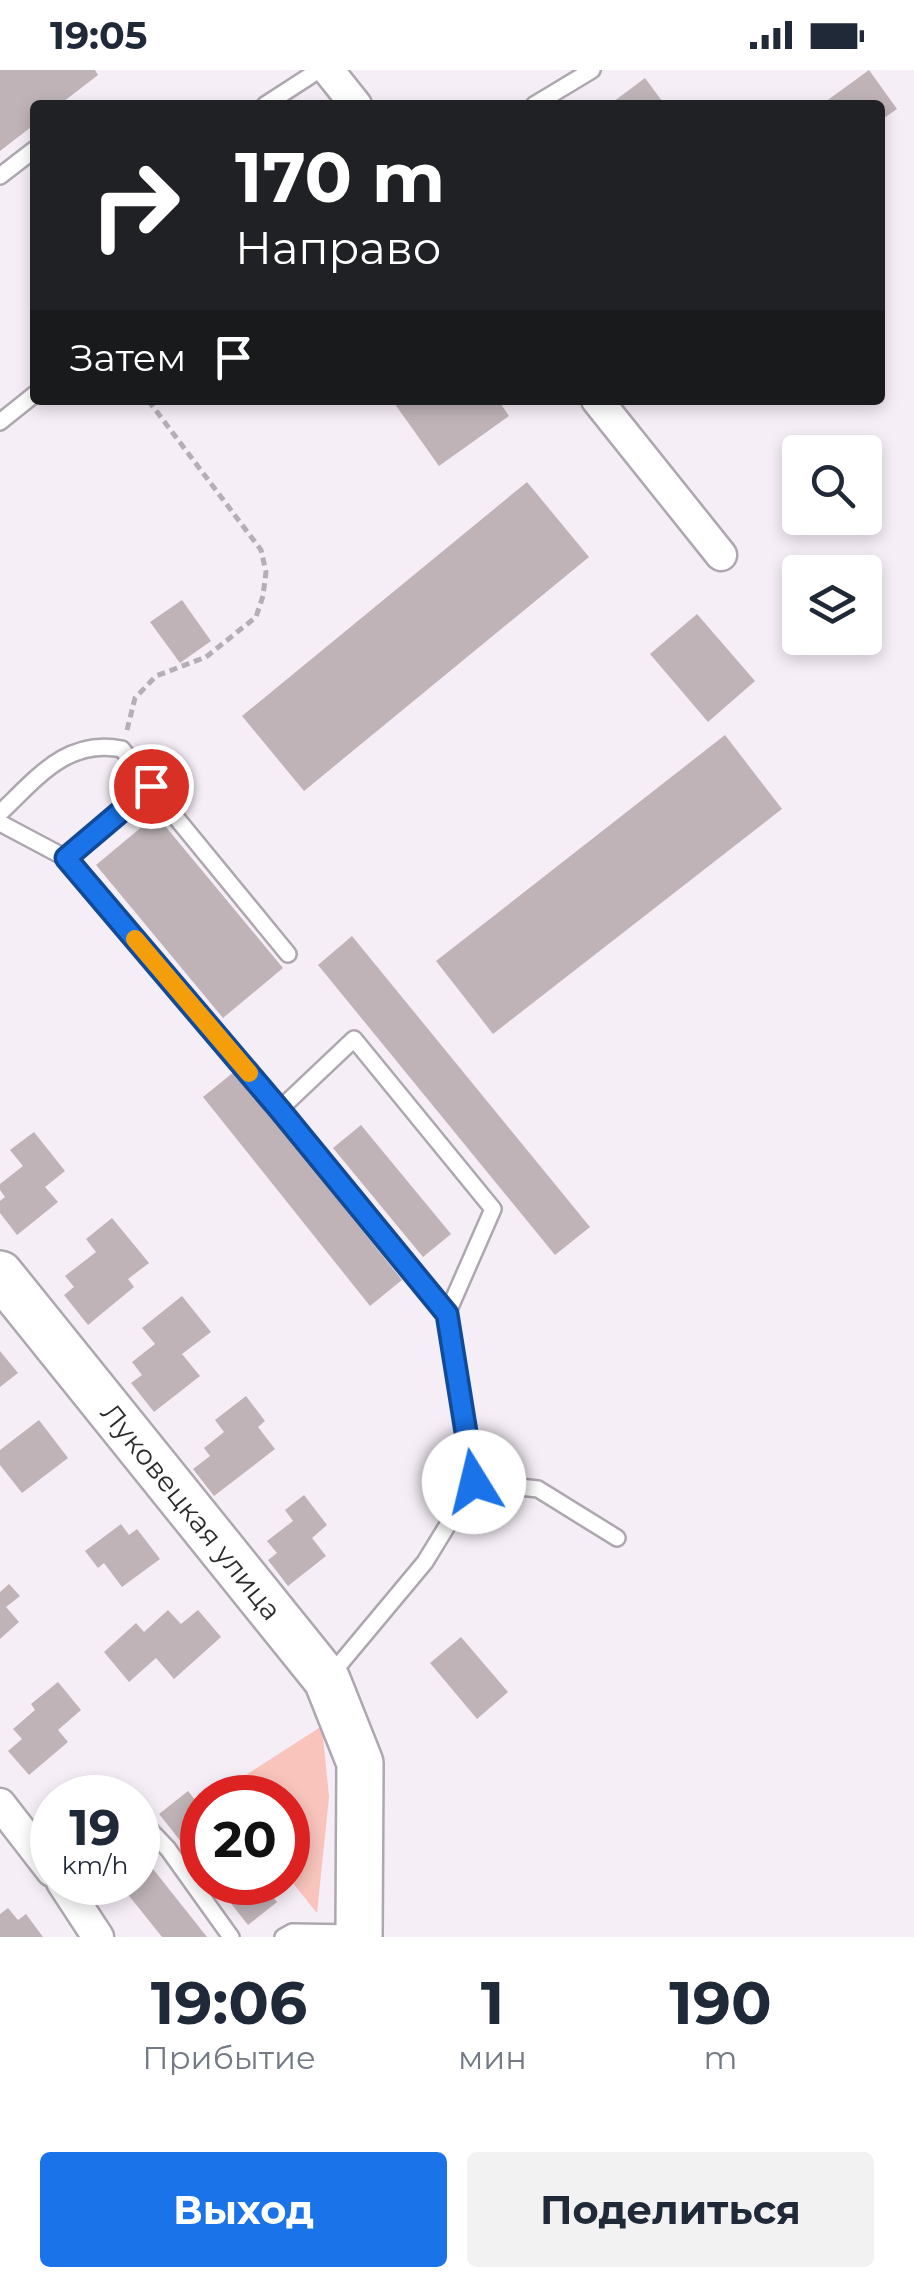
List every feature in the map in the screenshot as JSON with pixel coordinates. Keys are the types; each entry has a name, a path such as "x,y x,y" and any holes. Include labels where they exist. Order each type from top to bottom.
{"street":[{"path":"328,70 352,100"},
{"path":"602,405 721,555"},
{"name":"Луковецкая улица","path":"0,1274 327,1680 360,1762 359,1935"},
{"path":"0,1804 30,1841"},
{"path":"78,1905 98,1937"}],"lane":[{"path":"273,100 319,70"},
{"path":"542,100 592,70"},
{"path":"0,176 30,153"},
{"path":"0,422 30,398"},
{"path":"0,812 52,763 102,745 122,749 288,954"},
{"path":"66,858 151,786"},
{"path":"0,823 66,858 447,1314 474,1482 426,1562 327,1680"},
{"path":"280,1110 354,1039 493,1209 447,1314"},
{"path":"474,1482 538,1489 617,1538"},
{"path":"160,1840 232,1937"},
{"path":"283,1937 292,1932 359,1935"}],"path":[{"path":"122,749 135,698 156,676 206,657 256,616 266,572 261,550 152,405"}],"shaded area":[{"path":"322,1726 329,1797 317,1913 310,1904 310,1775 246,1775"}],"building":[{"path":"0,70 95,70 98,75 66,100 30,100 30,128 0,151"},
{"path":"869,70 897,109 885,117 885,100 828,100"},
{"path":"645,78 661,100 616,100"},
{"path":"396,405 501,405 509,416 439,466"},
{"path":"527,482 589,557 304,791 242,716"},
{"path":"182,600 211,641 180,663 150,622"},
{"path":"697,614 755,681 708,722 650,654"},
{"path":"725,735 782,809 493,1034 436,961"},
{"path":"156,815 283,968 223,1018 96,865"},
{"path":"352,936 590,1227 555,1255 318,965"},
{"path":"235,1071 402,1280 370,1306 203,1097"},
{"path":"361,1125 451,1234 423,1257 333,1148"},
{"path":"34,1132 65,1171 45,1187 58,1202 17,1235 0,1213 0,1201 5,1197 0,1184 23,1166 10,1150"},
{"path":"112,1218 149,1263 128,1279 134,1287 88,1325 64,1295 74,1287 65,1276 96,1252 86,1239"},
{"path":"182,1296 211,1332 182,1354 200,1376 154,1412 131,1383 142,1375 132,1362 155,1344 142,1328"},
{"path":"0,1351 18,1373 0,1387"},
{"path":"246,1396 265,1421 258,1427 275,1449 214,1496 193,1469 210,1456 204,1448 224,1432 215,1420"},
{"path":"39,1420 68,1458 22,1493 0,1465 0,1450"},
{"path":"304,1495 327,1525 312,1538 326,1556 288,1586 268,1560 277,1553 267,1541 293,1521 285,1510"},
{"path":"121,1524 129,1535 137,1529 160,1559 122,1587 104,1563 98,1568 85,1551"},
{"path":"9,1584 20,1596 6,1607 19,1622 0,1639 0,1592"},
{"path":"168,1610 181,1624 198,1610 221,1637 174,1679 156,1658 129,1682 104,1652 136,1623 144,1632"},
{"path":"461,1637 508,1692 477,1719 430,1663"},
{"path":"58,1682 81,1710 58,1730 68,1742 29,1775 8,1751 22,1739 13,1729 35,1710 31,1704"},
{"path":"180,1797 180,1840 160,1815"},
{"path":"160,1878 207,1937 162,1937 136,1905 160,1905"},
{"path":"232,1905 273,1905 248,1925"},
{"path":"8,1908 18,1920 26,1914 43,1937 0,1937 0,1914"}],"slow traffic":[{"path":"135,939 249,1073"}],"route":[{"path":"151,786 66,858 447,1314 474,1482"}]}
